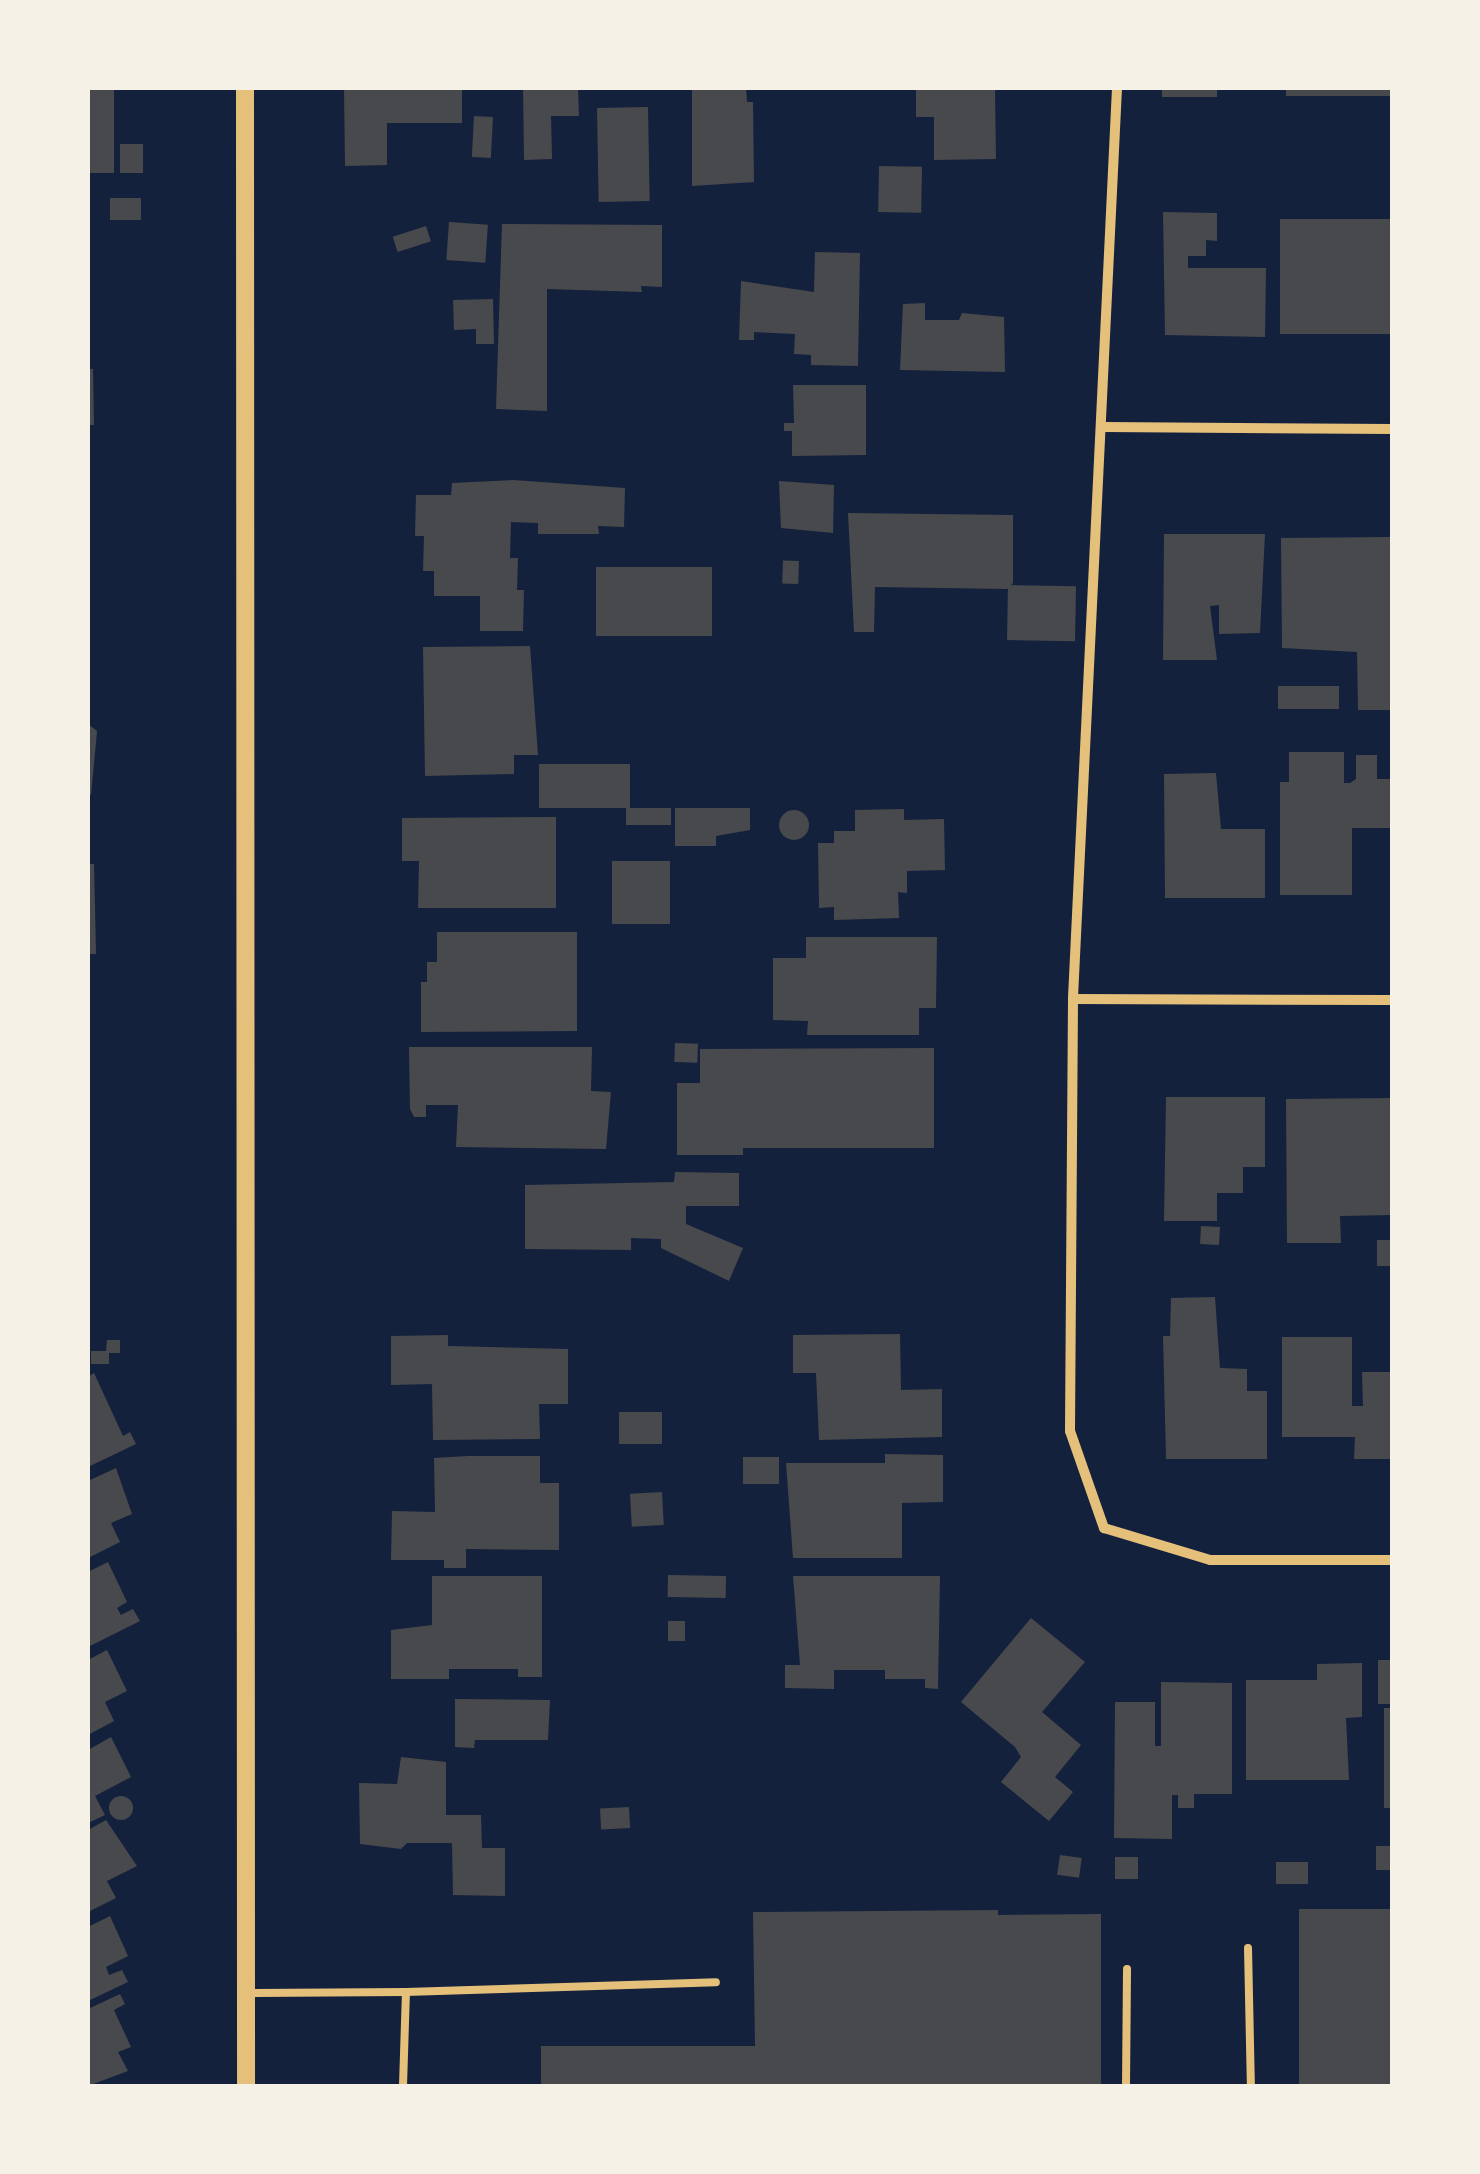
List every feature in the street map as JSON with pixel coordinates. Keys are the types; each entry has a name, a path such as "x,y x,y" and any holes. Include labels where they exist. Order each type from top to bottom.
{"street":[{"path":"244,88 246,2086"},
{"path":"1117,88 1104,427 1073,999 1070,1431 1104,1528 1210,1560 1392,1560"},
{"path":"1104,427 1392,429"},
{"path":"1073,999 1392,1000"}],"lane":[{"path":"1248,1948 1251,2086"},
{"path":"1126,2086 1127,1969"},
{"path":"245,1993 716,1982"},
{"path":"403,2086 406,1992"}],"building":[{"path":"88,88 114,88 114,173 88,173"},
{"path":"344,88 462,88 462,123 387,123 387,165 345,166"},
{"path":"523,88 578,88 579,116 551,116 552,159 524,160"},
{"path":"692,88 746,88 747,102 753,102 754,182 692,186"},
{"path":"916,88 995,88 996,159 934,160 934,117 916,117"},
{"path":"1162,88 1217,88 1217,97 1162,97"},
{"path":"1286,88 1392,88 1392,96 1286,96"},
{"path":"648,107 650,201 599,202 597,108"},
{"path":"474,116 493,117 491,158 472,157"},
{"path":"120,144 143,144 143,173 120,173"},
{"path":"879,166 922,167 921,213 878,212"},
{"path":"110,198 141,198 141,220 110,220"},
{"path":"1163,212 1217,213 1217,241 1206,240 1206,256 1188,256 1188,268 1266,268 1265,337 1165,335"},
{"path":"1280,219 1392,219 1392,334 1280,334"},
{"path":"449,222 488,225 485,263 446,260"},
{"path":"502,224 662,225 662,287 641,286 642,292 547,289 547,411 496,409"},
{"path":"426,226 431,241 398,252 393,237"},
{"path":"815,252 860,253 858,366 811,365 811,355 794,354 795,334 754,332 754,340 739,340 741,281 814,292"},
{"path":"493,299 494,344 476,344 476,329 454,330 453,300"},
{"path":"925,303 925,320 959,320 962,313 1004,317 1005,372 900,370 903,304"},
{"path":"88,369 93,369 94,425 88,425"},
{"path":"793,385 866,385 866,455 792,456 792,431 784,431 784,423 794,423"},
{"path":"513,480 625,488 624,527 598,526 599,534 538,534 538,523 511,522 510,558 518,558 517,590 524,590 523,631 480,631 480,596 434,596 434,571 423,571 424,536 415,536 416,495 451,495 452,483"},
{"path":"779,481 834,485 833,533 781,528"},
{"path":"848,513 1013,515 1013,583 1007,589 875,587 874,632 854,632"},
{"path":"1164,534 1265,534 1260,633 1219,634 1219,605 1210,606 1217,660 1163,660"},
{"path":"1392,537 1390,710 1358,710 1357,652 1282,648 1281,538"},
{"path":"783,560 799,561 798,584 782,583"},
{"path":"596,567 712,567 712,636 596,636"},
{"path":"1008,585 1076,586 1075,641 1007,640"},
{"path":"530,646 538,755 514,755 514,774 425,776 423,647"},
{"path":"1278,686 1339,686 1339,709 1278,709"},
{"path":"88,724 97,731 91,795 88,795"},
{"path":"1289,752 1344,752 1344,783 1356,779 1356,755 1377,755 1377,779 1392,779 1392,828 1352,828 1352,895 1280,895 1280,782 1289,782"},
{"path":"539,764 630,764 630,808 539,808"},
{"path":"1216,773 1221,829 1265,829 1265,898 1165,898 1164,774"},
{"path":"626,808 671,808 671,825 626,825"},
{"path":"675,808 750,808 750,830 716,836 716,846 675,846"},
{"path":"904,809 904,820 944,819 945,870 907,871 907,893 898,892 899,918 834,920 834,907 819,908 818,843 834,843 834,831 855,831 855,810"},
{"path":"794,810 805,814 809,825 805,836 794,840 783,836 779,825 783,814"},
{"path":"556,817 556,908 418,908 419,861 402,861 402,818"},
{"path":"612,861 670,861 670,924 612,924"},
{"path":"88,864 94,864 96,954 88,954"},
{"path":"437,932 577,932 577,1031 421,1032 421,982 427,982 427,962 437,962"},
{"path":"806,937 937,937 936,1008 919,1008 919,1035 807,1035 808,1021 773,1020 773,958 806,958"},
{"path":"675,1043 698,1044 697,1063 674,1062"},
{"path":"409,1047 592,1047 591,1091 611,1092 606,1149 456,1147 458,1105 426,1105 426,1117 414,1117 410,1109"},
{"path":"934,1048 934,1148 743,1148 743,1155 677,1155 677,1083 700,1083 700,1049"},
{"path":"1166,1097 1265,1097 1265,1167 1243,1167 1243,1193 1217,1193 1217,1221 1164,1221"},
{"path":"1392,1098 1392,1215 1340,1216 1341,1243 1287,1243 1286,1099"},
{"path":"675,1172 739,1173 739,1206 686,1206 686,1224 743,1248 729,1281 661,1248 661,1239 631,1238 631,1250 525,1249 525,1185 674,1182"},
{"path":"1201,1226 1220,1227 1219,1245 1200,1244"},
{"path":"1377,1240 1392,1240 1392,1266 1377,1266"},
{"path":"1215,1297 1220,1368 1247,1369 1247,1391 1267,1391 1267,1459 1166,1459 1163,1336 1170,1336 1171,1298"},
{"path":"900,1334 901,1390 942,1389 942,1437 819,1440 816,1373 793,1373 793,1335"},
{"path":"448,1335 448,1346 568,1349 568,1404 539,1404 540,1439 433,1440 432,1384 391,1385 391,1336"},
{"path":"1282,1337 1352,1337 1352,1406 1363,1406 1362,1372 1392,1372 1392,1459 1354,1459 1355,1437 1282,1437"},
{"path":"107,1340 120,1340 120,1353 109,1353 109,1364 91,1364 91,1351 106,1351"},
{"path":"94,1373 123,1436 130,1432 136,1444 88,1467 88,1377"},
{"path":"619,1412 662,1412 662,1444 619,1444"},
{"path":"885,1454 943,1455 943,1502 902,1503 902,1558 793,1558 786,1463 885,1463"},
{"path":"540,1456 540,1483 559,1483 559,1550 466,1549 466,1568 444,1568 444,1560 391,1560 392,1511 435,1512 434,1458"},
{"path":"743,1457 779,1457 779,1484 743,1484"},
{"path":"116,1468 132,1514 111,1523 120,1542 88,1558 88,1481"},
{"path":"662,1492 664,1525 632,1527 630,1494"},
{"path":"108,1562 127,1602 117,1608 121,1615 133,1609 140,1621 88,1647 88,1572"},
{"path":"668,1575 726,1576 726,1598 668,1597"},
{"path":"432,1576 542,1576 542,1677 518,1677 518,1669 449,1669 449,1679 391,1679 391,1630 432,1625"},
{"path":"793,1576 940,1576 938,1689 925,1688 925,1679 885,1679 885,1670 834,1670 834,1689 785,1688 785,1665 800,1665"},
{"path":"1031,1618 1085,1662 1042,1712 1081,1745 1055,1777 1073,1792 1049,1821 1001,1782 1021,1757 1015,1747 961,1702"},
{"path":"668,1621 685,1621 685,1641 668,1641"},
{"path":"107,1650 127,1691 105,1702 114,1721 88,1735 88,1660"},
{"path":"1378,1660 1392,1660 1392,1704 1378,1704"},
{"path":"1362,1663 1362,1717 1346,1718 1349,1780 1246,1780 1246,1680 1317,1680 1317,1664"},
{"path":"1161,1682 1232,1683 1232,1794 1194,1794 1194,1808 1178,1808 1178,1795 1172,1795 1172,1839 1114,1838 1115,1702 1155,1702 1155,1746 1161,1746"},
{"path":"455,1699 550,1700 548,1740 475,1740 474,1748 455,1747"},
{"path":"1384,1708 1392,1708 1392,1808 1384,1808"},
{"path":"111,1737 131,1777 95,1796 105,1815 88,1823 88,1750"},
{"path":"401,1757 446,1762 446,1815 481,1815 482,1848 505,1848 505,1896 453,1895 452,1843 407,1843 401,1849 360,1844 359,1783 397,1784"},
{"path":"121,1796 133,1808 121,1820 109,1808"},
{"path":"629,1807 630,1828 601,1829 600,1809"},
{"path":"106,1820 137,1866 107,1881 116,1898 88,1912 88,1830"},
{"path":"1376,1846 1392,1846 1392,1870 1376,1870"},
{"path":"1060,1855 1082,1858 1079,1878 1057,1875"},
{"path":"1115,1857 1138,1857 1138,1879 1115,1879"},
{"path":"1276,1862 1308,1862 1308,1884 1276,1884"},
{"path":"1299,1909 1392,1909 1392,2086 1299,2086"},
{"path":"998,1910 998,1915 1101,1914 1101,2086 541,2086 541,2046 755,2046 753,1912"},
{"path":"110,1916 128,1956 106,1967 109,1975 122,1970 128,1982 88,2001 88,1927"},
{"path":"120,1994 125,2004 114,2010 131,2047 118,2052 128,2071 88,2086 88,2009"}]}
